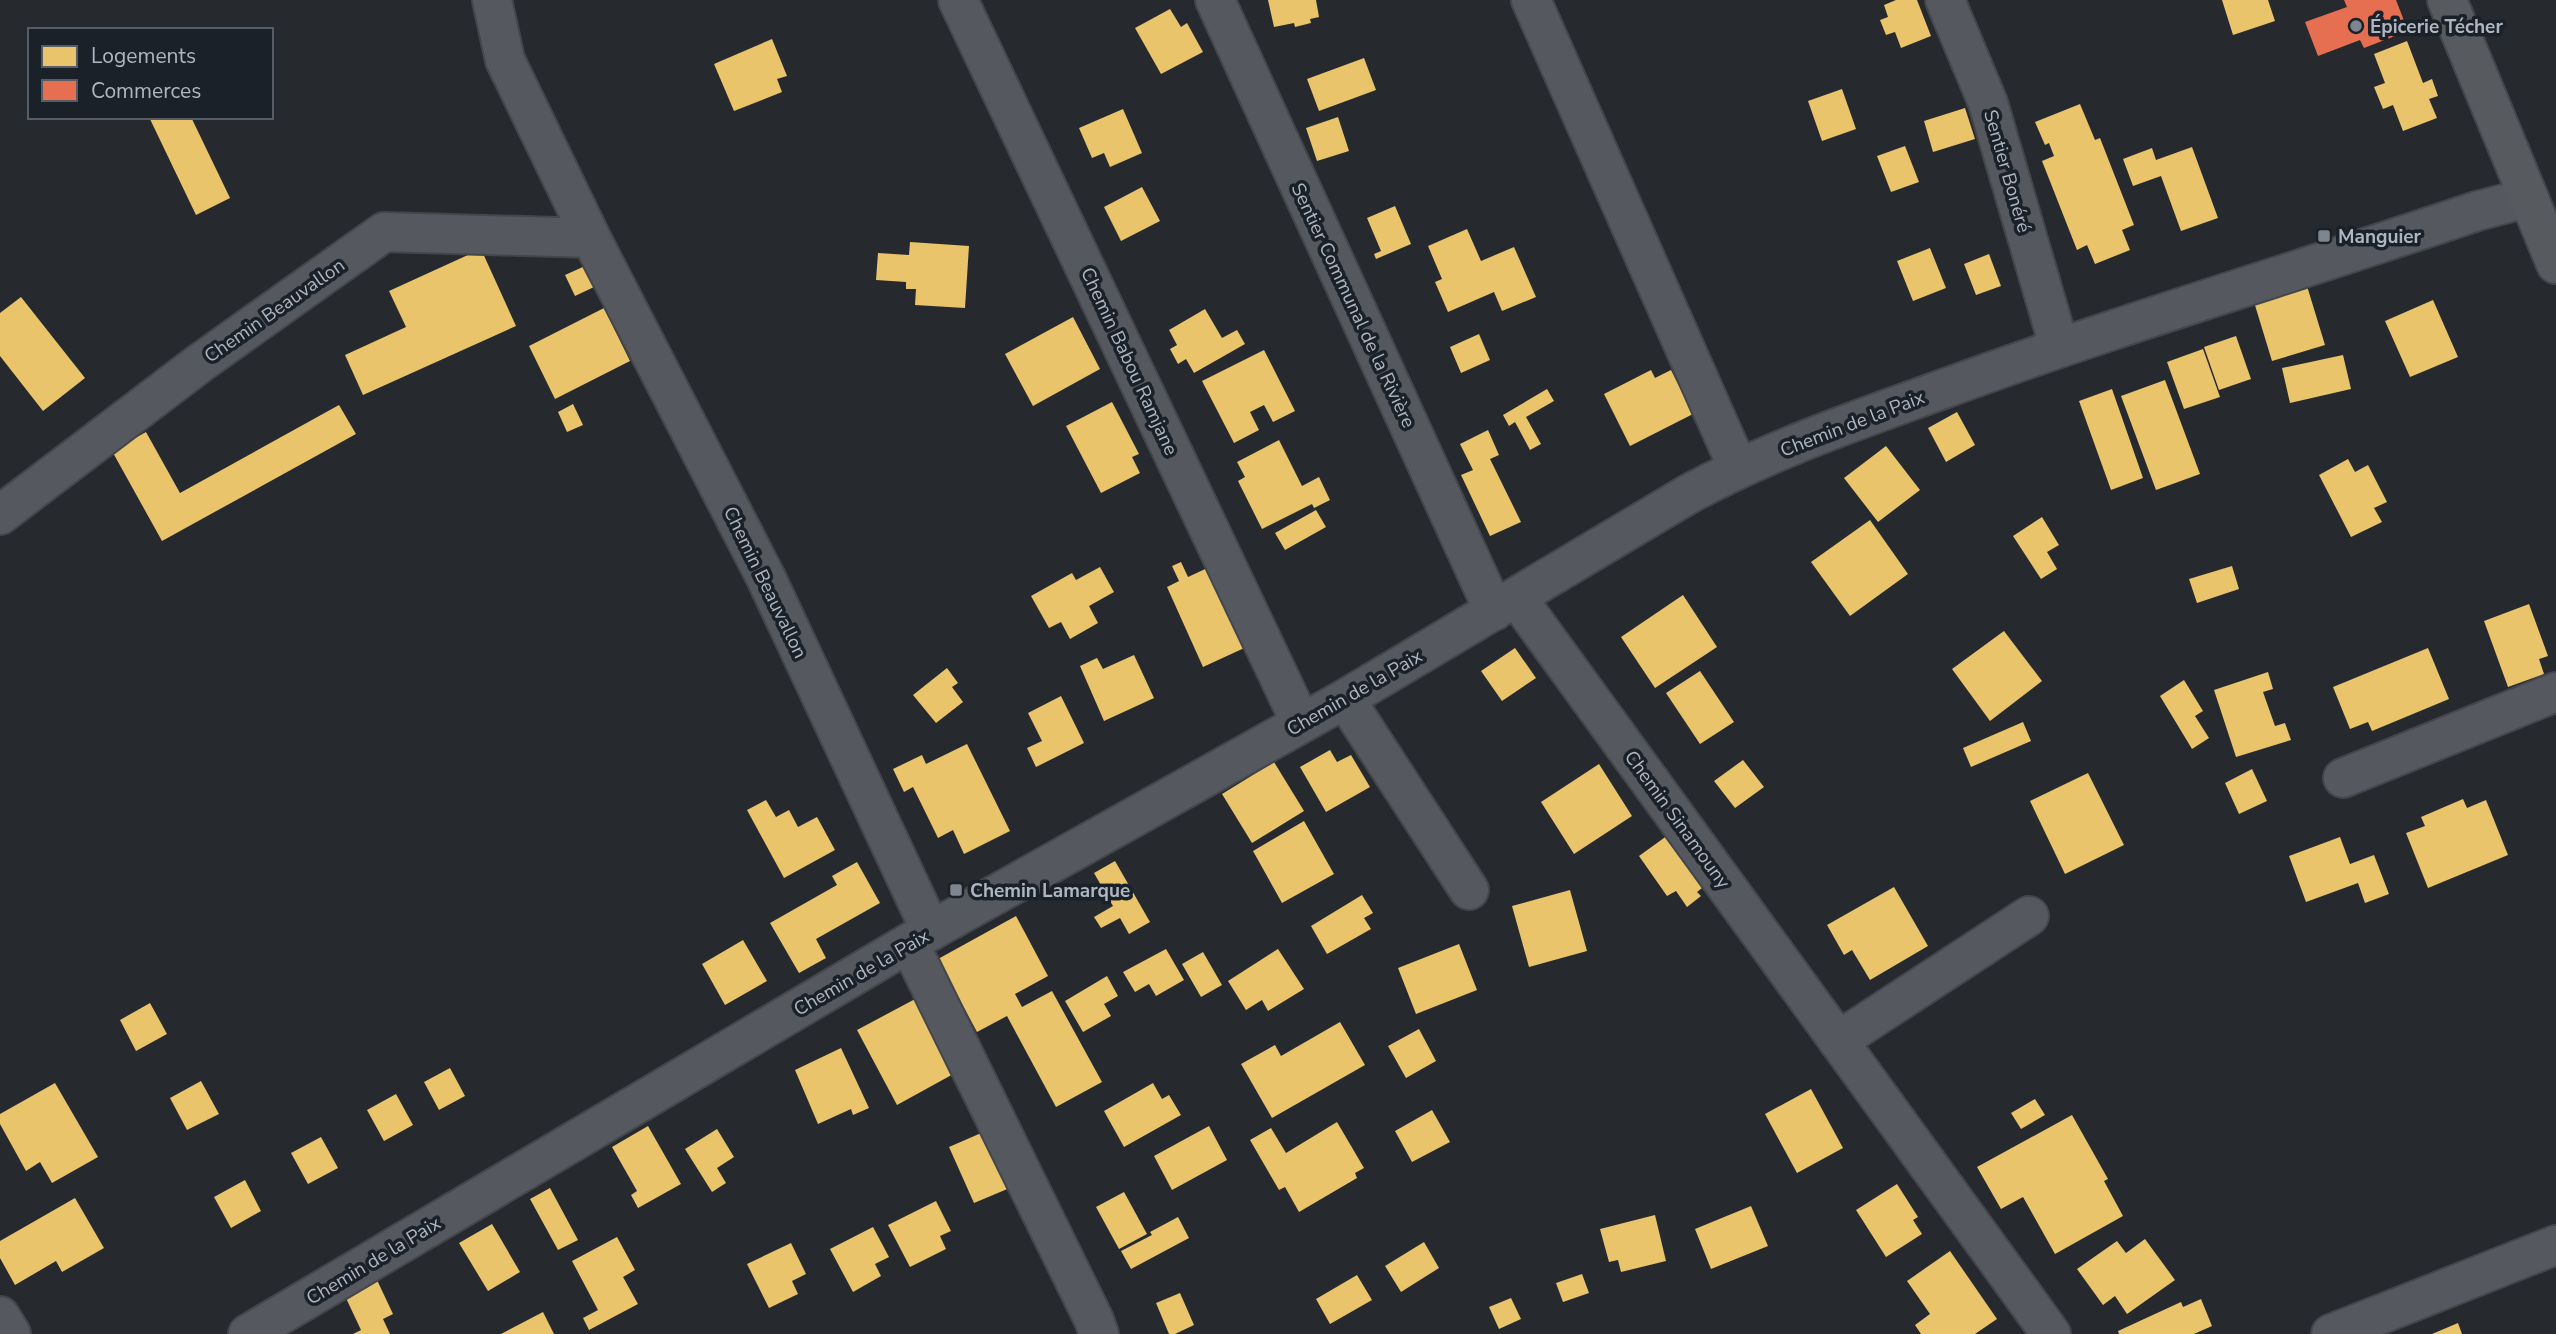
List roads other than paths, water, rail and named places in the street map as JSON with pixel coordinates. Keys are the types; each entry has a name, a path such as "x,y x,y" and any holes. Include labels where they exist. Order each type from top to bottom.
{"main road":[{"path":"2447,0 2556,264"}],"street":[{"name":"Chemin Beauvallon","path":"492,0 505,60 591,238 766,578 920,937"},
{"name":"Chemin Babou Ramjane","path":"958,0 1301,723"},
{"name":"Sentier Communal de la Rivière","path":"1215,0 1506,604"},
{"path":"1531,0 1738,468"},
{"name":"Sentier Bonéré","path":"1945,0 1988,103 2059,346"},
{"name":"Chemin de la Paix","path":"267,1329 920,937 1345,699 1687,495 1738,468 2059,346 2477,211 2527,198"},
{"name":"Chemin Beauvallon","path":"0,516 200,363 384,232 591,238"},
{"name":"Chemin Sinamouny","path":"1506,604 1838,1041 2050,1334"},
{"path":"2343,778 2556,692"},
{"path":"1345,699 1469,890"},
{"path":"1838,1041 2029,916"},
{"path":"920,937 1099,1334"},
{"path":"2331,1334 2556,1245"},
{"path":"0,1316 11,1334"}],"place":[{"name":"Épicerie Técher","path":"2356,26"},
{"name":"Manguier","path":"2324,236"},
{"name":"Chemin Lamarque","path":"956,890"}]}
